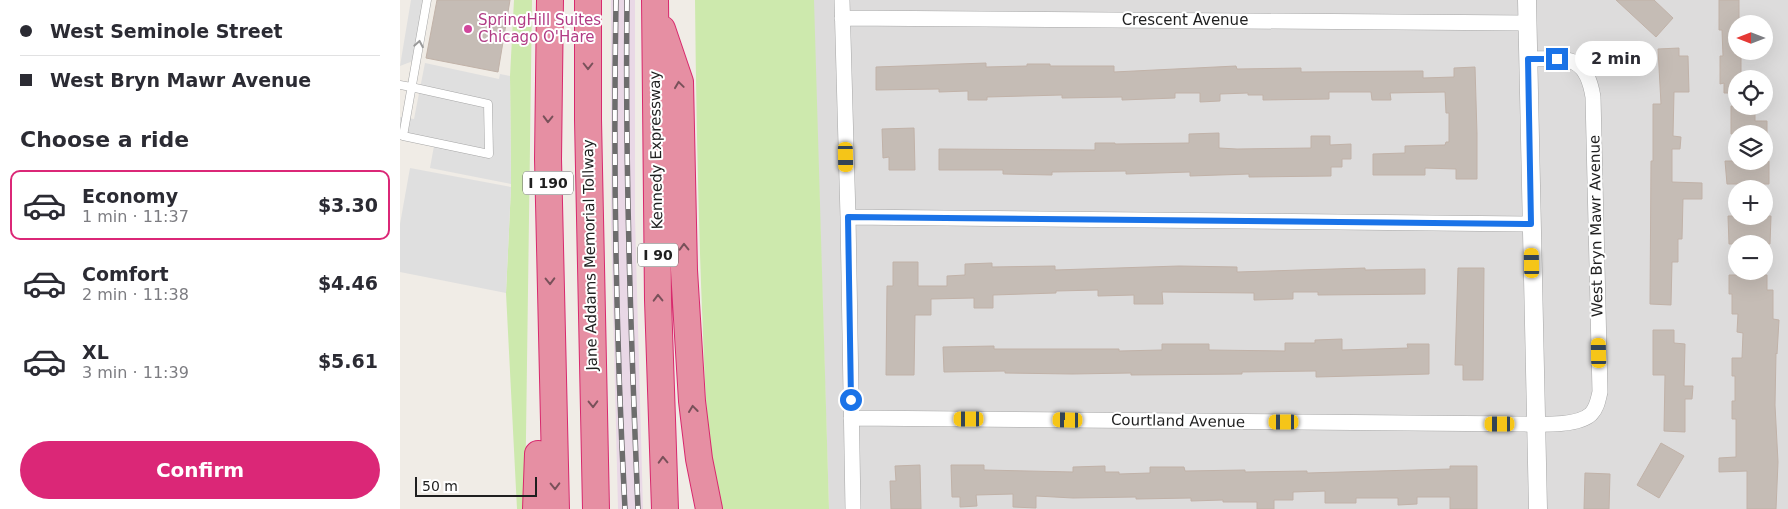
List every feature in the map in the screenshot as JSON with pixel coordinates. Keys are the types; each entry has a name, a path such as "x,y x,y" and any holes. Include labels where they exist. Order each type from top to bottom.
{"highway":[{"name":"I 190","path":"550,0 548,159 556,509"},
{"name":"Jane Addams Memorial Tollway","path":"588,0 588,120 596,509"},
{"path":"655,5 680,82 684,270 692,401 699,458 709,509"},
{"name":"Kennedy Expressway","path":"655,5 658,300 665,509"},
{"path":"536,509 538,454 552,367"}],"street":[{"path":"842,0 853,509"},
{"path":"1527,0 1538,509"},
{"name":"Crescent Avenue","path":"842,18 1528,23"},
{"name":"West Bryn Mawr Avenue","path":"1528,59 1571,61 1584,68 1590,79 1593,96 1600,392 1597,405 1590,415 1581,420 1569,423 1536,424"},
{"path":"848,217 1531,224"},
{"name":"Courtland Avenue","path":"851,418 1536,424"}],"lane":[{"path":"400,85 411,87 488,104 490,154 403,136 411,87 427,0"}],"shaded area":[{"path":"411,0 423,0 413,61 400,66"},
{"path":"611,0 635,0 635,218 643,509 618,509 611,223"},
{"path":"813,0 1788,0 1788,509 829,509"},
{"path":"425,63 499,79 500,74 510,76 511,184 430,168 434,146 400,138 400,117 414,119"},
{"path":"410,168 511,187 506,293 400,272 400,224"}],"green space":[{"path":"514,0 532,0 525,509 517,509 506,293 511,187 510,76"},
{"path":"695,0 814,0 829,509 723,509 709,436 705,385 698,194"}],"building":[{"name":"SpringHill Suites Chicago O'Hare","path":"437,0 510,0 498,72 426,58"},
{"path":"1616,0 1654,0 1673,18 1656,37"},
{"path":"1719,0 1739,0 1739,15 1728,15 1728,60 1741,60 1741,70 1728,70 1728,93 1724,93 1724,83 1720,84 1720,56 1723,56 1722,30 1719,30"},
{"path":"1679,48 1679,56 1688,56 1689,92 1674,92 1673,136 1681,137 1680,149 1672,149 1672,182 1702,183 1702,199 1683,199 1682,239 1678,239 1678,262 1672,262 1671,305 1650,304 1653,104 1661,104 1658,49"},
{"path":"986,63 986,67 1027,66 1027,64 1114,66 1114,72 1236,66 1237,69 1301,68 1301,72 1423,71 1423,78 1454,77 1454,68 1475,67 1477,179 1456,179 1456,169 1425,168 1425,175 1373,175 1373,154 1405,153 1405,146 1445,145 1446,142 1449,142 1449,113 1446,113 1445,92 1390,93 1391,100 1372,100 1371,92 1329,92 1329,99 1263,100 1263,95 1248,95 1248,93 1220,94 1220,101 1200,102 1200,93 1175,93 1175,98 1122,100 1122,97 1062,98 1062,95 987,97 987,100 968,100 968,91 939,92 939,89 876,90 876,67"},
{"path":"1731,115 1755,115 1755,121 1767,121 1767,125 1731,125"},
{"path":"914,128 915,170 889,170 889,157 883,158 882,129"},
{"path":"1219,133 1219,148 1237,149 1311,148 1311,136 1330,136 1330,145 1351,144 1351,159 1342,159 1342,167 1331,167 1331,176 1249,177 1249,174 1190,176 1190,172 1126,174 1126,171 1052,172 1052,175 1003,174 1003,170 939,170 939,149 1095,150 1095,143 1189,143 1189,134"},
{"path":"1725,161 1728,161 1728,170 1769,170 1769,180 1728,180 1727,184"},
{"path":"1728,225 1771,225 1770,235 1729,235"},
{"path":"893,262 918,262 918,286 947,286 947,276 965,275 965,264 992,263 992,267 1055,266 1055,270 1179,266 1237,267 1237,272 1365,268 1365,270 1425,269 1425,294 1318,295 1318,292 1293,292 1293,299 1254,300 1254,293 1162,292 1163,304 1134,304 1134,295 1098,296 1098,290 1056,291 1056,293 993,295 993,308 974,308 974,298 931,299 931,315 915,315 914,375 886,375 887,286 893,286"},
{"path":"1458,268 1484,268 1483,380 1463,380 1463,365 1455,365"},
{"path":"1729,280 1767,280 1767,290 1773,290 1773,319 1779,320 1775,405 1778,462 1776,509 1747,509 1747,471 1719,472 1719,458 1736,457 1736,419 1732,419 1732,401 1735,401 1735,376 1732,376 1732,358 1742,358 1743,333 1737,332 1738,314 1732,314 1732,294 1729,294"},
{"path":"1653,330 1674,330 1674,343 1685,344 1684,386 1693,386 1692,399 1685,399 1685,432 1664,431 1665,375 1653,375"},
{"path":"1342,339 1342,350 1408,348 1407,344 1429,344 1429,374 1316,377 1316,371 1131,375 1131,373 944,372 943,347 994,346 994,349 1119,349 1119,351 1162,350 1162,344 1209,344 1209,350 1285,351 1285,343 1315,343 1315,340"},
{"path":"1661,443 1684,456 1659,498 1637,485"},
{"path":"920,465 921,509 891,509 890,481 896,481 895,466"},
{"path":"951,465 984,465 984,470 1073,472 1073,467 1105,466 1105,472 1119,472 1119,474 1150,473 1150,467 1184,467 1185,471 1307,471 1307,473 1450,469 1450,466 1477,466 1477,509 1450,509 1450,497 1417,497 1417,504 1398,505 1398,498 1356,498 1356,503 1325,503 1325,491 1293,492 1293,500 1274,500 1274,509 1257,509 1257,502 1191,501 1191,498 1136,499 1136,497 1073,498 1036,496 1036,508 1013,507 1013,494 976,495 977,506 960,507 960,497 952,497"},
{"path":"1585,473 1610,474 1609,509 1584,509"}],"railway":[{"path":"616,0 616,255 625,509"},
{"path":"627,0 629,254 638,509"}],"place":[{"name":"SpringHill Suites Chicago O'Hare","path":"468,29"}],"route":[{"path":"851,400 848,217 1531,224 1528,59 1557,59"}]}
